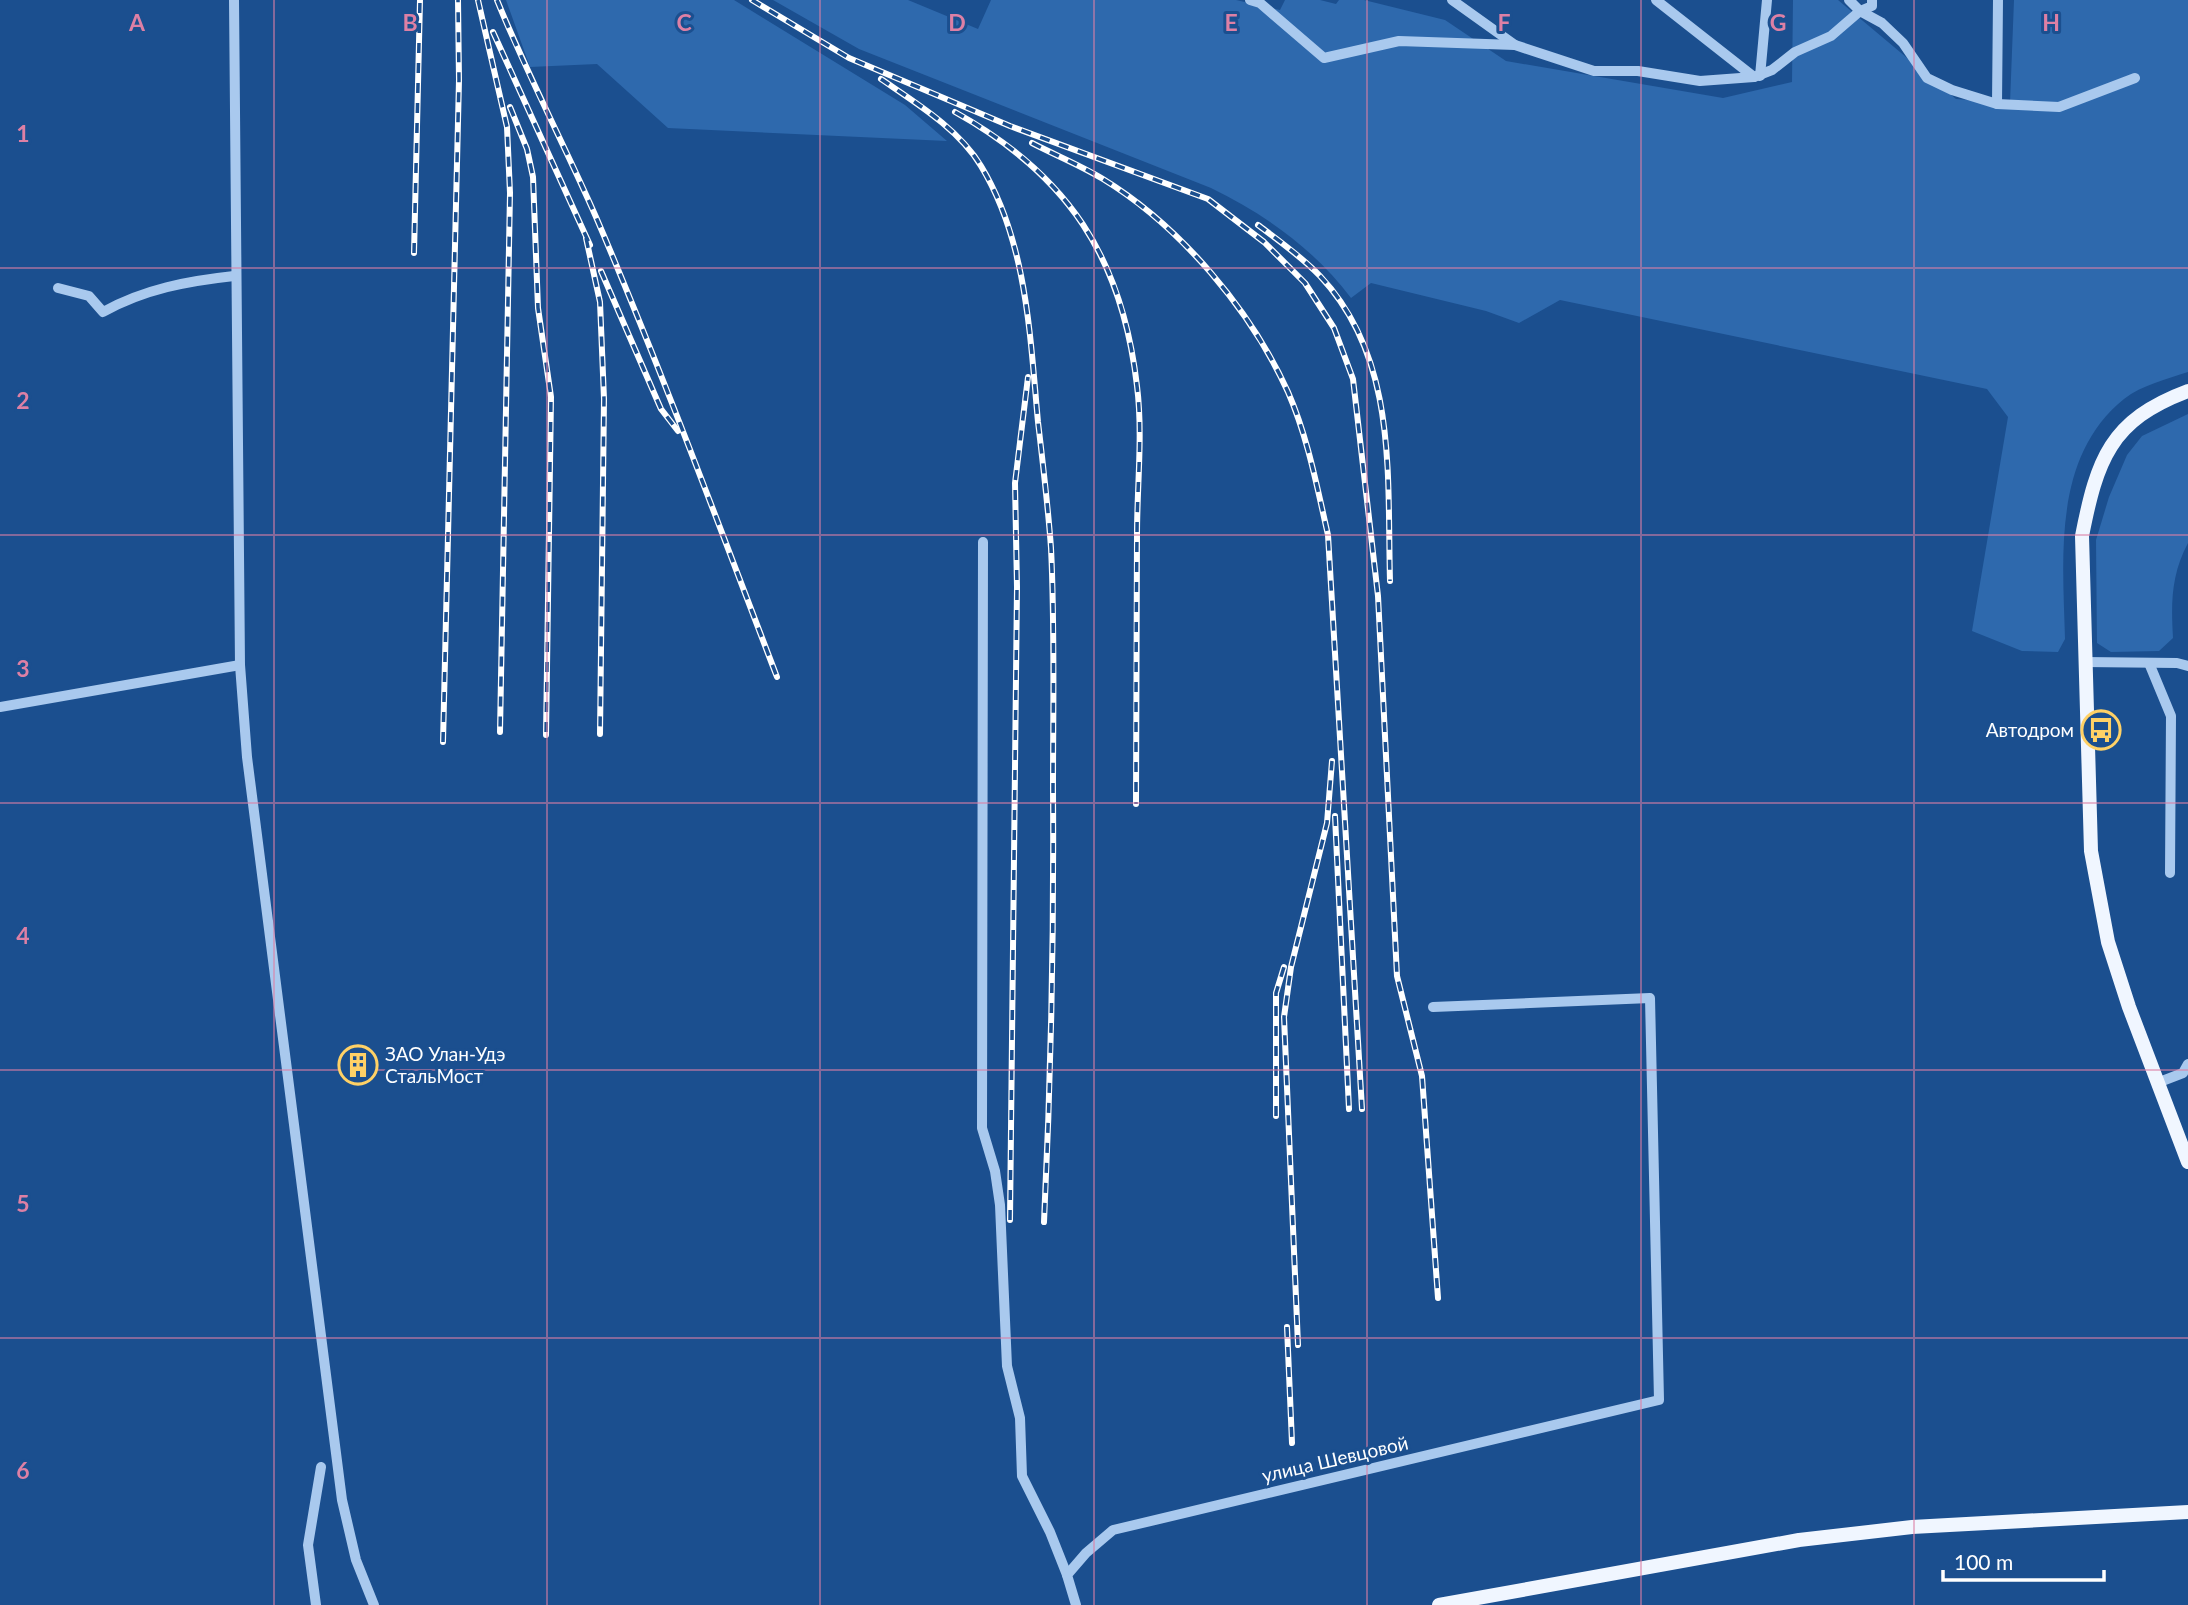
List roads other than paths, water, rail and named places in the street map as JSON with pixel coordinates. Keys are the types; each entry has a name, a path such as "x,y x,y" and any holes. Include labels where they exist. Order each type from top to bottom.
{"main road":[{"path":"2188,391 2156,404 2127,424 2107,451 2091,488 2082,536 2091,851 2108,942 2157,1083 2188,1162"},
{"path":"1439,1605 1812,1539 1912,1527 2188,1512"}],"street":[{"path":"234,0 234,276 240,665 247,757 342,1500 356,1560 374,1605"},
{"path":"1250,0 1261,3 1324,58 1399,41 1515,45 1594,71 1638,71 1700,81 1757,77 1795,51 1831,36 1860,11 1872,6 1872,0"},
{"path":"1452,0 1515,45"},
{"path":"1656,0 1757,77"},
{"path":"1757,77 1767,0"},
{"path":"1849,0 1860,11 1882,23 1903,43 1927,78 1952,90 1997,104 2059,107 2135,78"},
{"path":"1997,104 1998,0"},
{"path":"58,288 89,296 103,312 129,297 185,282 234,276"},
{"path":"982,542 982,1128 995,1171 1000,1205 1007,1366 1020,1418 1022,1476 1050,1532 1076,1605"},
{"path":"2084,662 2188,666"},
{"path":"2149,663 2171,716 2170,873"},
{"path":"0,707 240,665"},
{"name":"улица Шевцовой","path":"1067,1575 1086,1553 1113,1530 1659,1399 1650,998 1433,1007"},
{"path":"2157,1083 2187,1072"},
{"path":"316,1605 308,1545 321,1467"}],"railway":[{"path":"414,253 420,0"},
{"path":"443,742 459,80 458,0"},
{"path":"478,0 507,127 510,193 500,732"},
{"path":"497,0 620,274 777,677"},
{"path":"752,0 849,58 1010,126 1208,199 1264,242 1305,283 1334,328 1353,379 1378,596 1397,976 1422,1076 1438,1298"},
{"path":"493,32 590,245"},
{"path":"881,79 949,129 981,166 1008,226 1029,323 1050,532 1053,608 1052,951 1044,1222"},
{"path":"510,107 527,149 533,177 538,308 551,397 546,735"},
{"path":"955,112 995,137 1029,163 1058,192 1083,224 1103,259 1130,340 1140,423 1136,804"},
{"path":"1032,143 1085,169 1132,198 1186,245 1234,301 1273,361 1301,427 1328,535 1362,1109"},
{"path":"1258,225 1298,255 1320,276 1345,309 1363,344 1376,381 1383,420 1389,500 1390,581"},
{"path":"586,238 600,302 604,399 600,734"},
{"path":"601,271 661,409 678,431"},
{"path":"1010,1220 1017,587 1015,483 1028,377"},
{"path":"1298,1345 1284,1017 1291,967 1327,823 1332,761"},
{"path":"1335,816 1349,1109"},
{"path":"1276,1116 1276,993 1284,967"},
{"path":"1287,1327 1292,1443"}],"place":[{"name":"Автодром","path":"2101,730"},
{"name":"ЗАО Улан-Удэ СтальМост","path":"358,1065"}]}
